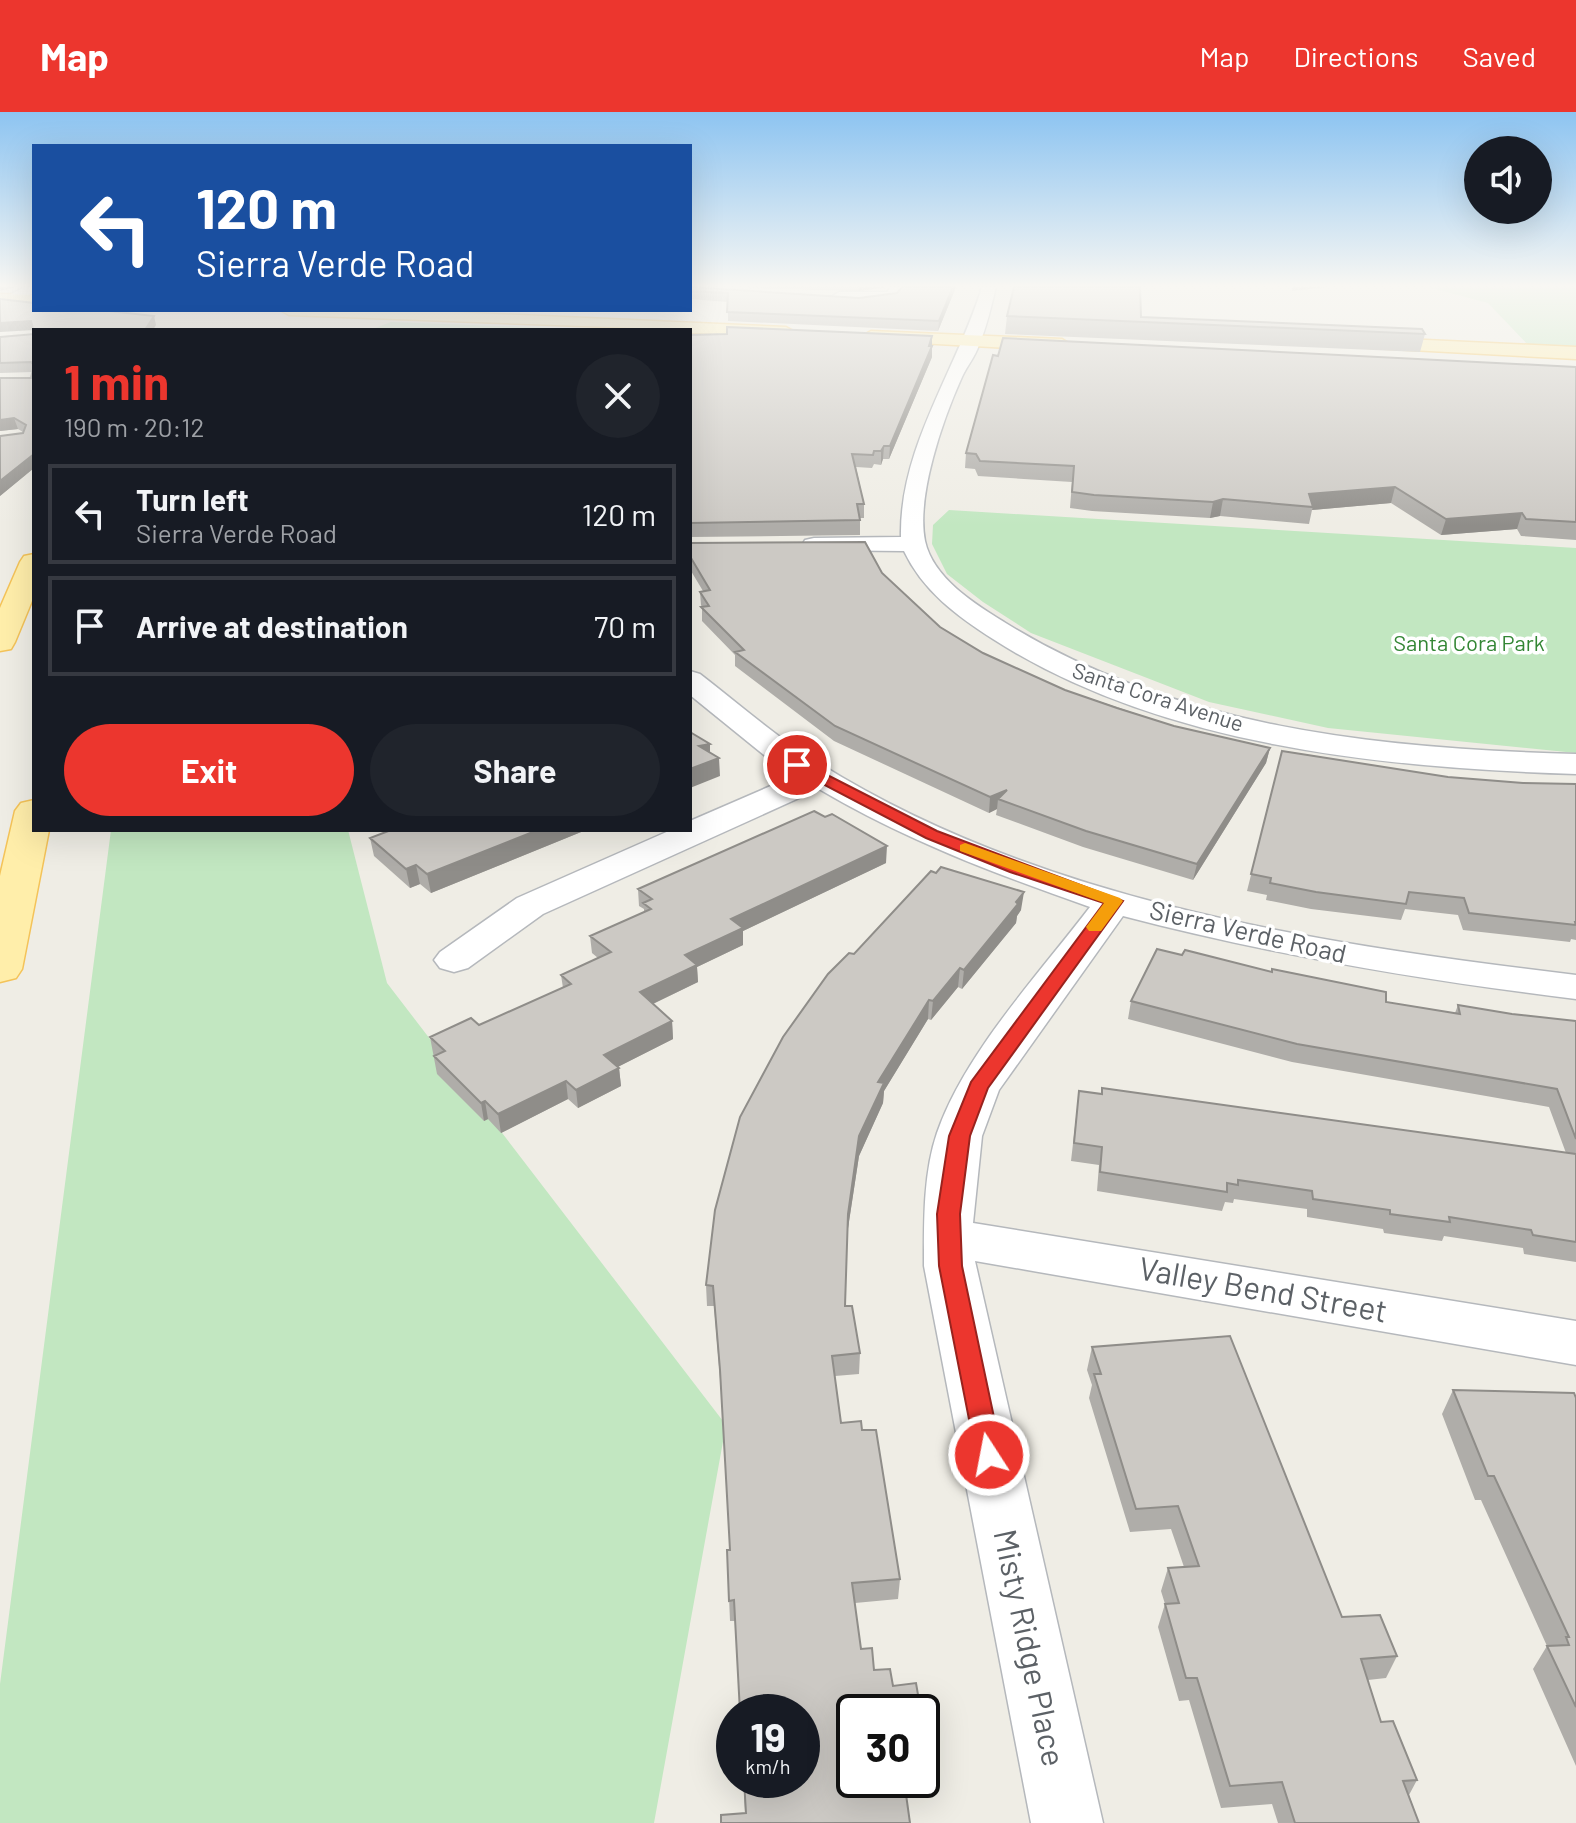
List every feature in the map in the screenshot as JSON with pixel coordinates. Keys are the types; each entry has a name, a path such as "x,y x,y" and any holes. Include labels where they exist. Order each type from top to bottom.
{"main road":[{"path":"0,642 32,567"},
{"path":"0,969 32,820"}],"street":[{"path":"791,546 914,544 912,517 917,488 958,367"},
{"name":"Santa Cora Avenue","path":"914,544 947,594 989,626 1048,660 1117,688 1239,724 1363,748 1472,760 1576,764"},
{"name":"Sierra Verde Road","path":"692,682 747,731 818,777 932,834 1016,868 1114,901 1345,954 1576,987"},
{"path":"454,960 530,906 818,777"},
{"name":"Misty Ridge Place","path":"1067,1823 950,1266 948,1214 959,1136 978,1087 1114,901"},
{"name":"Valley Bend Street","path":"950,1238 1576,1343"}],"green space":[{"name":"Santa Cora Park","path":"949,510 1576,548 1576,753 1328,728 1209,702 1031,633 983,602 947,574 932,544 933,525"},
{"path":"111,832 349,832 387,983 726,1425 654,1823 0,1823 0,1684"}],"building":[{"path":"692,367 923,367 890,446 874,451 873,455 852,454 864,504 857,504 860,520 692,523"},
{"path":"990,367 1576,367 1576,522 1526,519 1522,513 1446,519 1395,487 1309,494 1313,507 1223,499 1213,502 1094,495 1072,492 1074,466 980,461 976,454 966,453"},
{"path":"32,374 32,456 0,481 0,436 23,433 26,425 14,418 0,420 0,378 31,378"},
{"path":"865,542 882,573 940,627 983,653 1065,690 1117,708 1174,726 1270,748 1197,864 1086,831 998,799 1007,790 990,797 835,726 735,652 744,650 701,607 709,606 700,592 710,590 692,560 692,543"},
{"path":"692,733 710,744 699,746 719,758 692,768"},
{"path":"1282,751 1448,777 1576,784 1576,925 1469,913 1464,898 1409,892 1406,904 1316,892 1270,883 1271,878 1251,874"},
{"path":"814,811 825,817 832,814 887,846 731,919 743,928 685,955 697,965 640,992 672,1021 604,1055 619,1068 576,1090 566,1081 498,1114 485,1101 481,1103 434,1056 445,1051 430,1037 471,1018 479,1025 571,984 561,975 611,952 590,936 651,909 643,903 652,899 638,889"},
{"path":"386,832 533,832 427,874 416,865 406,869 370,838"},
{"path":"941,867 1024,892 1016,902 1018,904 964,970 960,968 933,1001 929,1000 878,1082 884,1083 859,1136 848,1214 845,1306 852,1306 860,1353 832,1356 841,1423 861,1421 862,1430 876,1430 900,1579 852,1583 861,1649 872,1648 874,1670 890,1669 893,1686 916,1683 918,1694 836,1694 836,1798 907,1798 910,1823 721,1823 721,1815 746,1813 745,1798 820,1798 820,1694 739,1694 734,1600 729,1601 727,1550 730,1550 720,1370 713,1286 706,1285 715,1210 740,1117 783,1037 828,974 849,953 854,954 931,871 936,873"},
{"path":"1157,949 1182,955 1185,950 1272,972 1272,969 1386,992 1386,1002 1460,1014 1458,1005 1576,1021 1576,1139 1557,1089 1297,1044 1131,1001"},
{"path":"1102,1088 1576,1154 1576,1242 1533,1235 1531,1230 1449,1217 1450,1222 1390,1214 1390,1210 1313,1199 1312,1191 1238,1180 1238,1185 1227,1183 1227,1192 1100,1172 1102,1147 1074,1143 1079,1091 1102,1094"},
{"path":"1230,1336 1342,1617 1380,1615 1397,1656 1361,1659 1381,1722 1393,1721 1417,1780 1403,1781 1419,1823 1295,1823 1282,1782 1230,1786 1197,1678 1186,1678 1165,1604 1179,1603 1168,1568 1199,1566 1178,1506 1136,1509 1094,1374 1101,1374 1092,1347"},
{"path":"1453,1390 1574,1393 1576,1398 1576,1707 1547,1646 1569,1645 1566,1637 1569,1637 1494,1476 1488,1476"}],"slow traffic":[{"path":"965,848 1114,901 1095,927"}],"route":[{"path":"797,765 834,787 932,834 1016,868 1114,901 978,1087 959,1136 948,1214 950,1266 989,1455"}]}
